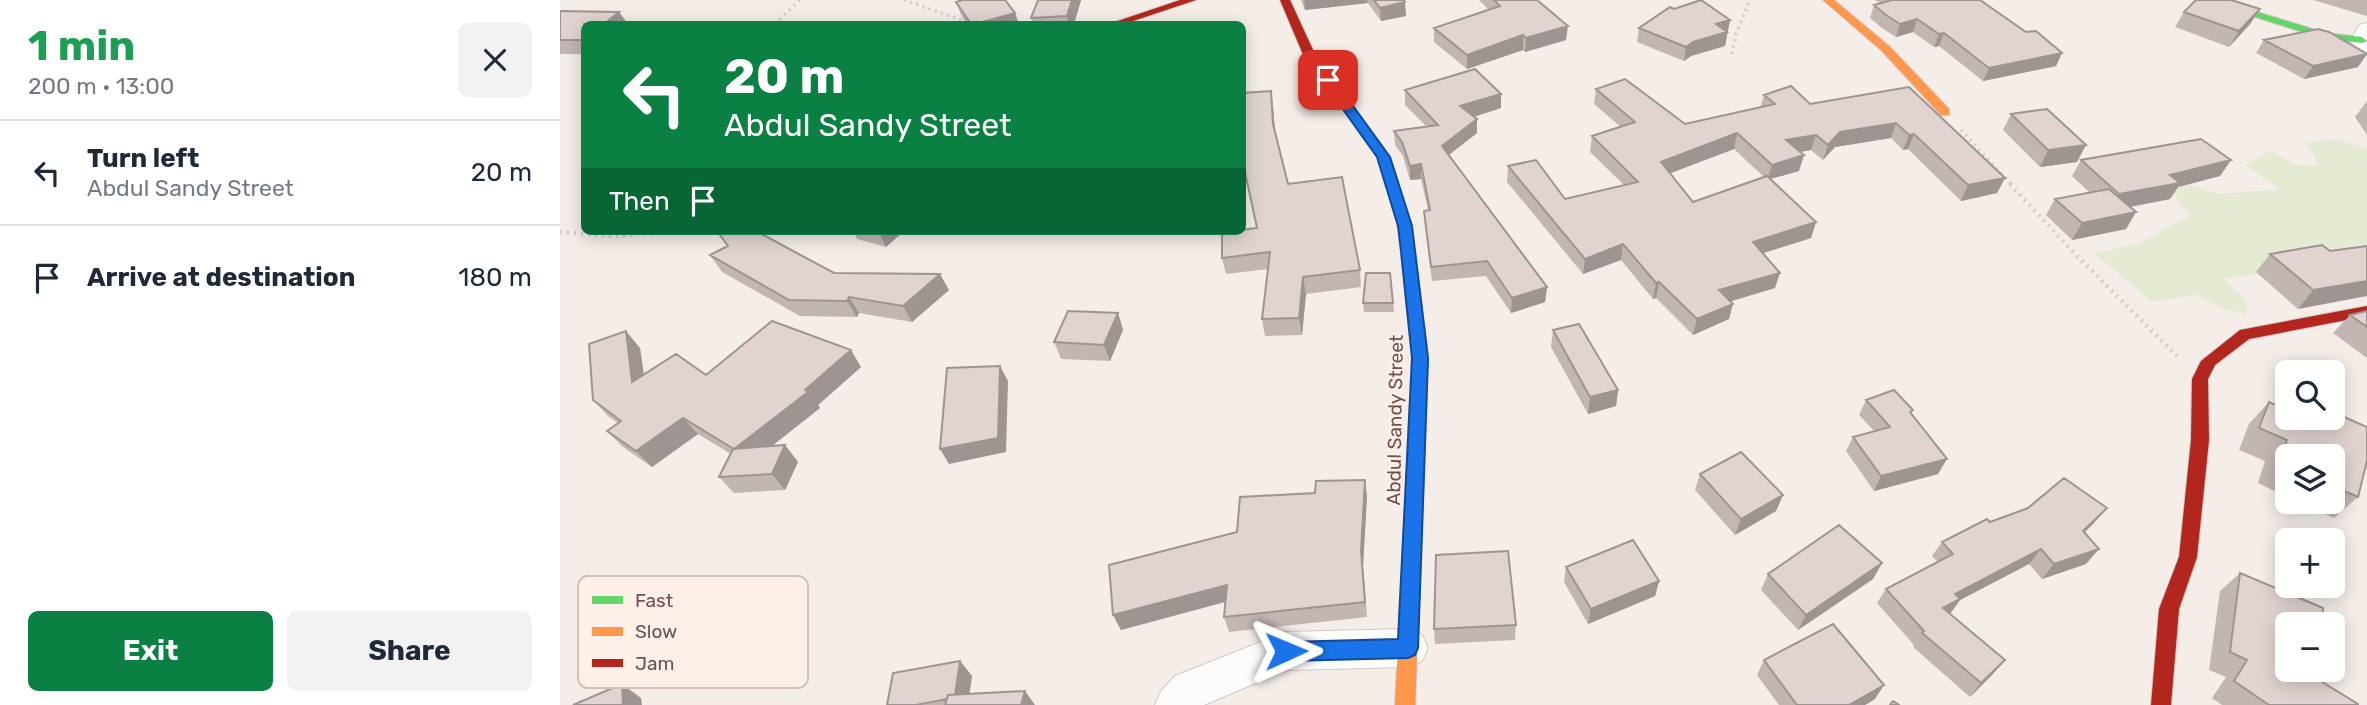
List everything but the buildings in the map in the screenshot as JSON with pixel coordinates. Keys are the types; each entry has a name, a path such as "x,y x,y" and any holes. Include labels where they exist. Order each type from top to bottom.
{"street":[{"path":"1124,21 1191,0"},
{"name":"Abdul Sandy Street","path":"1285,0 1308,52 1384,157 1405,226 1420,358 1405,705"},
{"path":"1828,0 1885,48 1945,112"},
{"path":"2207,0 2325,36 2365,40"},
{"path":"2161,705 2169,609 2188,557 2200,440 2200,379 2210,361 2245,334 2367,311"},
{"path":"1176,705 1190,690 1286,651 1408,648"}],"path":[{"path":"778,21 800,0"},
{"path":"904,0 964,21"},
{"path":"1732,54 1736,34 1750,0"},
{"path":"1945,112 2066,245 2200,379"},
{"path":"560,232 581,234"},
{"path":"600,235 626,235"}],"green space":[{"path":"2337,140 2367,148 2367,256 2224,279 2247,301 2247,314 2228,310 2196,295 2151,301 2094,253 2137,244 2190,216 2158,174 2219,194 2280,189 2245,165 2271,151 2298,166 2319,165 2306,142"}],"traffic: fast":[{"path":"2207,0 2325,36 2362,40"}],"traffic: slow":[{"path":"1828,0 1885,48 1945,112"},
{"path":"1405,705 1413,529"}],"traffic: jam":[{"path":"1124,21 1191,0"},
{"path":"1285,0 1308,52 1384,157 1405,226 1420,358 1413,529"},
{"path":"2161,705 2169,609 2188,557 2200,440 2200,379 2209,361 2245,334 2367,311"}],"route":[{"path":"1286,651 1408,648 1420,358 1405,226 1384,157 1328,80"}]}
